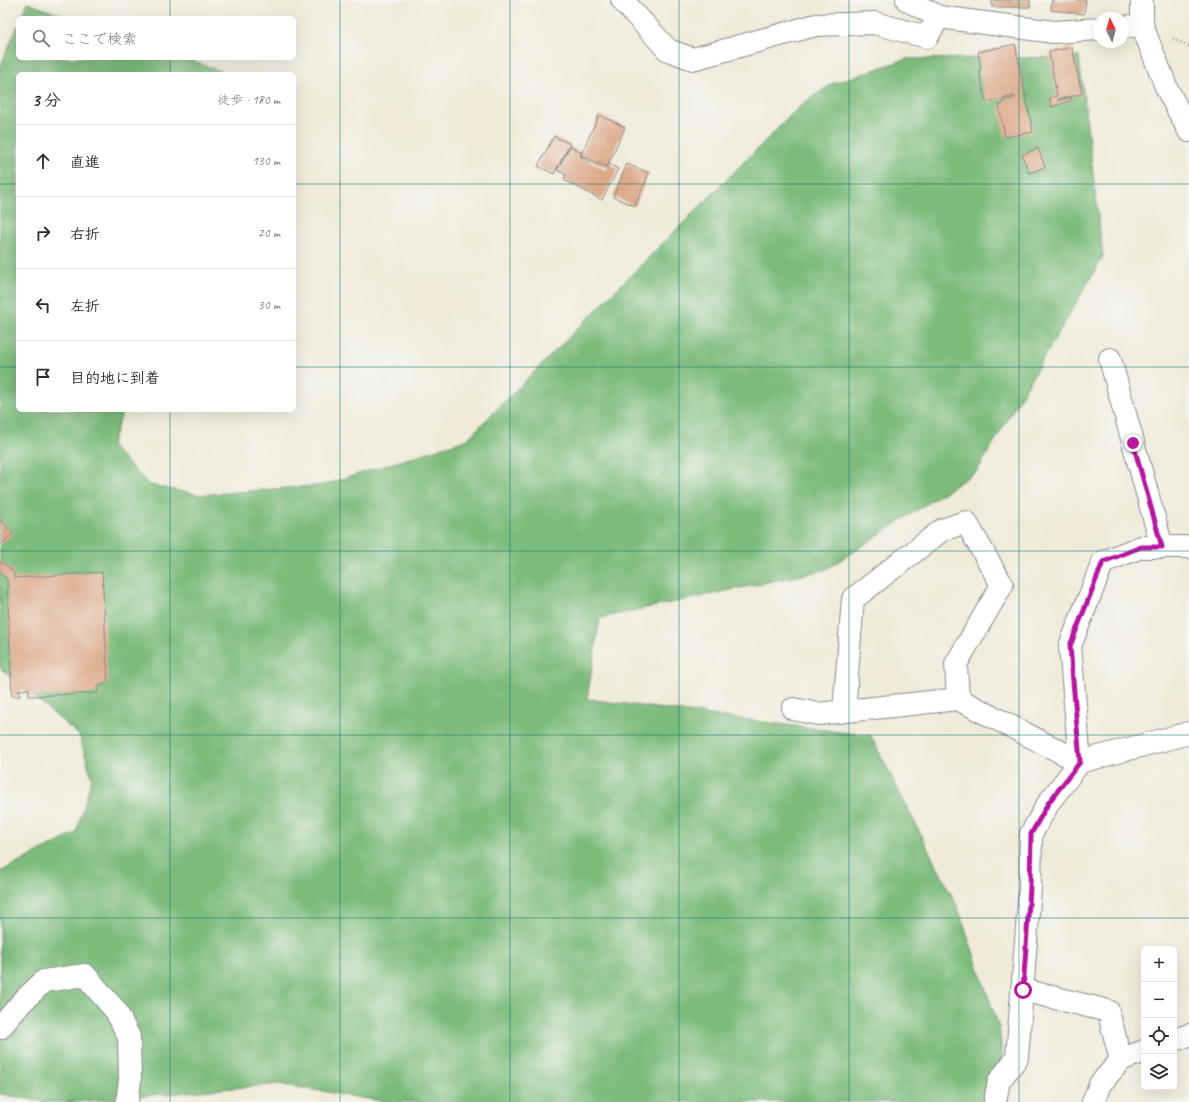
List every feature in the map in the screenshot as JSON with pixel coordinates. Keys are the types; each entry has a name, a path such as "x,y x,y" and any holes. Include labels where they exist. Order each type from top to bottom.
{"street":[{"path":"622,0 668,50 693,59 816,25 874,23 927,37 939,17"},
{"path":"908,0 939,17 1054,32 1093,29"},
{"path":"1142,0 1132,26 1189,131"},
{"path":"1110,359 1162,547"},
{"path":"844,711 853,599 942,530 966,522 1002,586 956,664 958,699"},
{"path":"1080,762 1070,646 1103,562 1141,547 1189,547"},
{"path":"793,709 818,714 958,699 1080,762"},
{"path":"995,1102 999,1081 1017,1058 1030,888 1031,834 1049,802 1080,762 1189,733"},
{"path":"0,1028 22,1002 44,981 86,975 116,1011 129,1037 130,1080 127,1102"},
{"path":"1023,990 1108,1011 1121,1060"},
{"path":"1177,1039 1189,1035"},
{"path":"1093,1102 1100,1084 1121,1060 1141,1052"}],"green space":[{"path":"27,3 65,16 22,16"},
{"path":"16,30 16,60 190,60 223,72 16,72 16,412 122,412 111,446 149,485 199,495 324,485 466,440 802,104 832,84 906,59 1079,57 1103,257 977,471 825,570 600,618 587,699 871,736 958,908 999,1028 1008,1102 387,1102 279,1084 77,1102 46,1102 0,1094 0,872 76,833 92,778 79,735 0,668 0,67"}],"building":[{"path":"992,0 1030,0 1030,7 992,7"},
{"path":"1052,0 1086,0 1084,14 1051,10"},
{"path":"1015,44 1033,132 1005,137 999,105 1003,104 1003,100 1015,98 1015,96 986,102 979,69 981,69 978,52"},
{"path":"1072,47 1082,94 1058,99 1058,101 1071,97 1072,100 1052,107 1049,98 1057,96 1049,52"},
{"path":"599,115 625,127 607,167 581,155"},
{"path":"554,136 570,144 554,174 538,166"},
{"path":"570,146 582,153 580,156 606,170 609,164 618,169 602,200 564,180 566,175 557,170"},
{"path":"1038,148 1045,167 1029,173 1022,155"},
{"path":"627,164 649,173 635,206 613,197"},
{"path":"0,519 13,534 0,545"},
{"path":"0,561 14,572 14,578 102,572 108,683 97,687 98,693 29,696 29,689 19,690 20,696 12,696 7,579 0,573"}],"route":[{"path":"1023,990 1030,888 1031,834 1049,802 1080,762 1070,646 1103,562 1141,547 1162,547 1133,443"}]}
